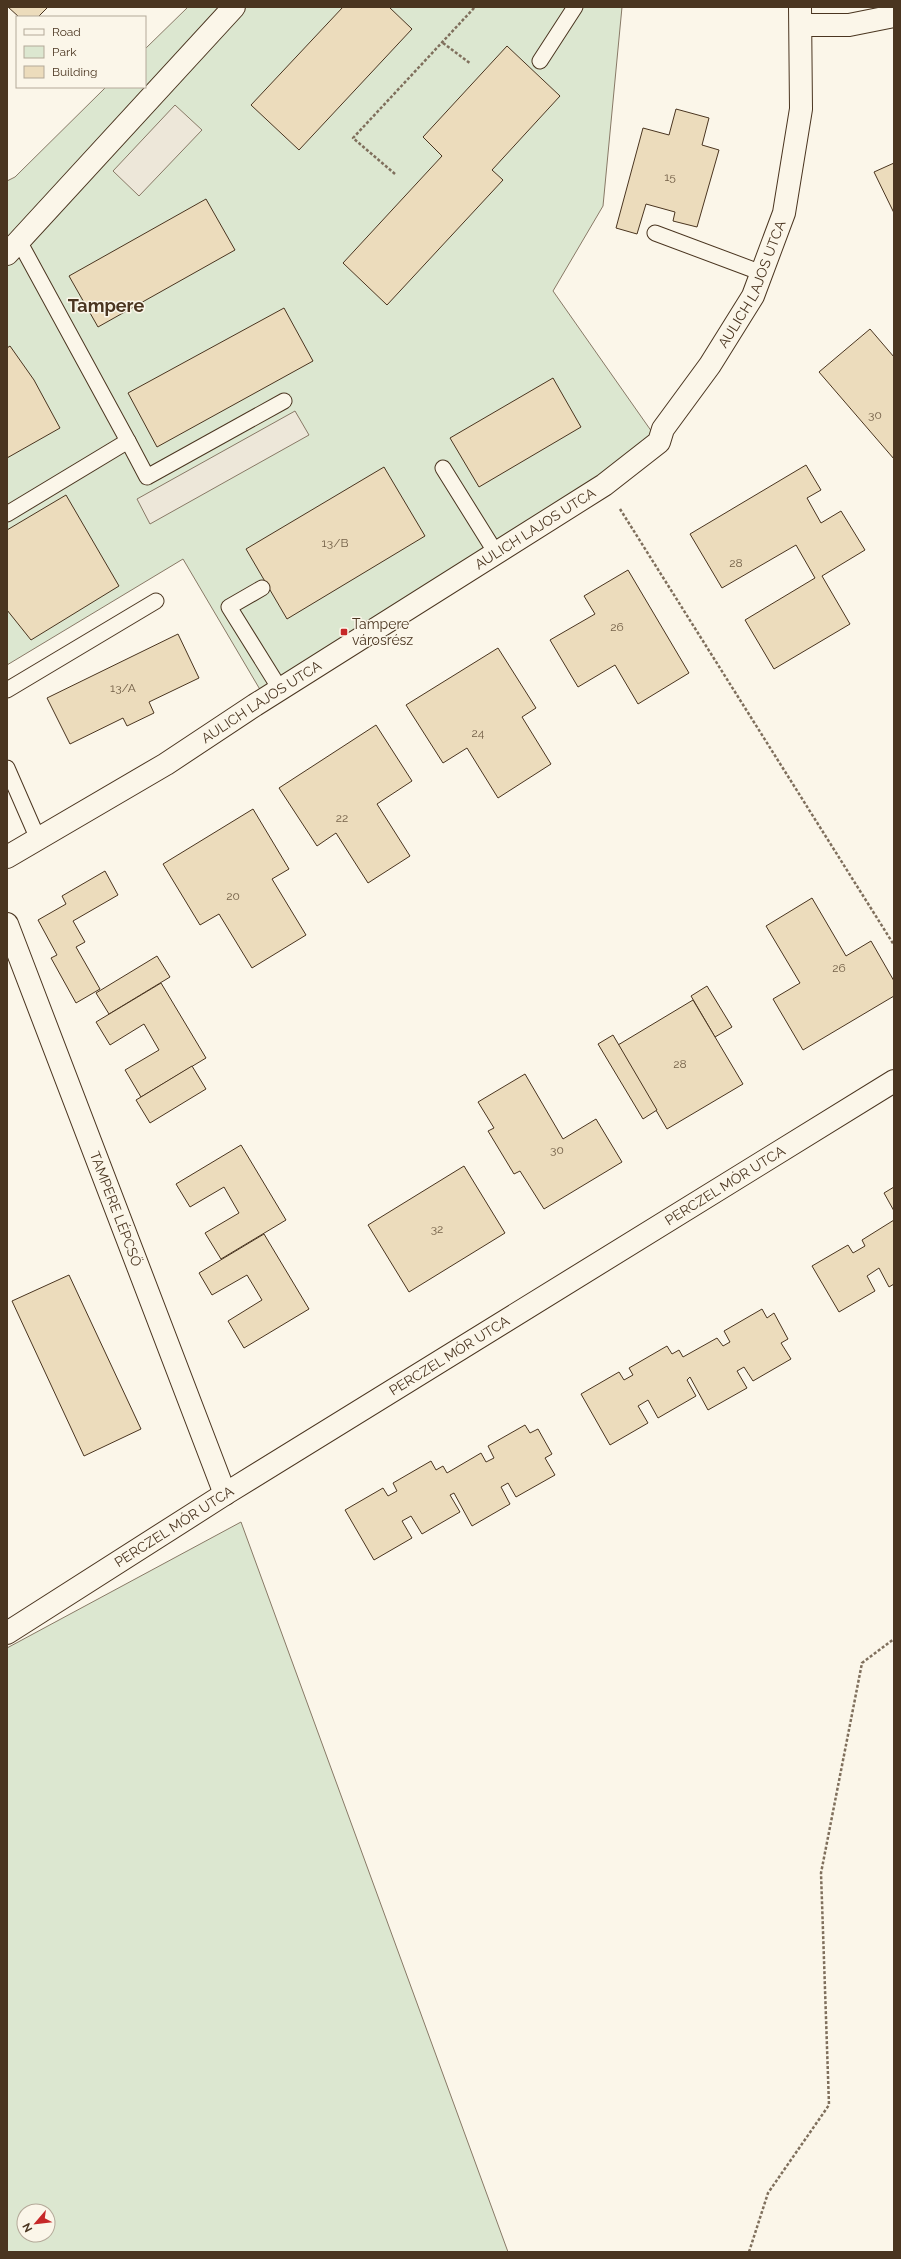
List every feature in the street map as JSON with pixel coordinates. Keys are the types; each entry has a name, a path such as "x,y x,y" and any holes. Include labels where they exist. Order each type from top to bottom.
{"street":[{"path":"13,248 234,7"},
{"path":"800,16 849,25 894,16"},
{"name":"AULICH LAJOS UTCA","path":"7,857 166,764 280,689 604,485 659,442 663,429 710,365 753,296 784,213 801,109 800,16"},
{"name":"TAMPERE LÉPCSŐ","path":"7,924 225,1494"},
{"name":"PERCZEL MÓR UTCA","path":"7,1633 225,1494 894,1081"}],"lane":[{"path":"540,61 575,7"},
{"path":"656,233 762,273"},
{"path":"13,248 128,441 147,477 284,401"},
{"path":"7,514 128,441"},
{"path":"443,468 496,553"},
{"path":"262,588 229,606 280,689"},
{"path":"7,690 156,601"},
{"path":"7,768 38,839"}],"path":[{"path":"395,174 353,138 475,7"},
{"path":"443,42 471,64"},
{"path":"604,485 894,945"},
{"path":"749,2252 768,2193 829,2105 821,1873 862,1664 894,1639"}],"green space":[{"path":"188,7 622,7 603,206 553,291 659,442 265,698 183,559 7,665 7,181 15,177 105,88 146,88 146,48"},
{"path":"241,1522 508,2252 7,2252 7,1648"}],"shaded area":[{"path":"175,105 202,130 139,196 113,171"},
{"path":"295,411 309,435 150,524 137,499"}],"building":[{"path":"8,7 48,7 39,16 18,16"},
{"path":"343,7 389,7 412,29 299,150 251,105"},
{"path":"507,46 560,96 492,170 503,180 387,305 343,263 442,156 423,137"},
{"path":"676,109 709,118 702,145 719,150 697,227 673,221 675,212 646,204 637,234 616,228 643,128 669,135"},
{"path":"894,163 894,213 874,172"},
{"path":"206,199 235,250 98,327 69,276"},
{"path":"284,308 313,361 157,447 128,393"},
{"path":"870,329 894,357 894,459 819,372"},
{"path":"10,346 34,380 60,428 7,458 7,348"},
{"path":"553,378 581,427 479,487 450,438"},
{"path":"806,465 821,490 807,498 821,523 841,511 865,550 822,576 850,624 774,669 745,620 815,578 796,545 722,588 690,534"},
{"path":"384,467 425,536 287,619 246,549"},
{"path":"66,495 119,586 31,640 7,610 7,530"},
{"path":"628,570 689,673 638,704 615,665 578,687 550,640 595,614 584,596"},
{"path":"178,634 199,678 149,702 154,713 127,726 123,718 70,744 47,698"},
{"path":"498,648 536,708 522,717 551,764 498,798 467,748 443,763 406,705"},
{"path":"376,725 412,781 377,804 410,856 368,883 336,833 317,846 279,788"},
{"path":"253,809 289,869 272,879 306,935 252,968 219,914 200,925 163,864"},
{"path":"105,871 118,895 73,921 85,942 76,947 100,989 76,1003 51,958 57,955 38,920 66,904 62,896"},
{"path":"812,898 846,956 871,941 894,981 894,996 803,1050 773,999 800,983 766,926"},
{"path":"157,956 170,977 109,1014 96,993"},
{"path":"161,983 206,1058 141,1097 125,1070 159,1050 144,1024 110,1045 96,1022"},
{"path":"707,986 732,1027 715,1037 691,996"},
{"path":"693,1000 743,1084 667,1129 618,1045"},
{"path":"613,1035 657,1110 643,1119 598,1044"},
{"path":"192,1066 206,1089 150,1123 136,1100"},
{"path":"525,1074 563,1139 596,1119 622,1162 544,1209 520,1171 514,1174 488,1131 494,1128 478,1102"},
{"path":"241,1145 286,1220 221,1259 205,1233 239,1213 224,1187 190,1207 176,1184"},
{"path":"464,1166 505,1233 409,1292 368,1225"},
{"path":"894,1187 894,1211 884,1193"},
{"path":"894,1220 894,1284 889,1287 879,1268 867,1276 875,1291 839,1312 812,1266 848,1245 853,1253 865,1246 862,1240"},
{"path":"264,1234 309,1309 244,1348 228,1321 262,1300 247,1275 212,1295 199,1273"},
{"path":"69,1275 141,1429 84,1456 12,1301"},
{"path":"762,1309 767,1318 774,1313 788,1339 781,1343 791,1359 753,1381 744,1367 737,1371 747,1388 708,1410 690,1377 687,1380 696,1396 658,1418 648,1400 638,1406 648,1423 610,1445 581,1394 619,1372 624,1380 633,1375 629,1368 667,1346 672,1354 679,1350 683,1357 717,1338 723,1346 730,1342 724,1331"},
{"path":"525,1425 530,1433 538,1429 552,1454 545,1458 555,1475 516,1497 508,1483 501,1487 510,1504 472,1526 454,1493 450,1495 460,1512 422,1534 411,1516 402,1521 412,1538 374,1560 345,1510 383,1488 388,1496 397,1491 393,1483 431,1461 436,1470 443,1466 447,1473 481,1453 486,1462 494,1458 488,1446"}],"place":[{"name":"Tampere városrész","path":"344,632"}],"district":[{"name":"Tampere","path":"106,305"}]}
